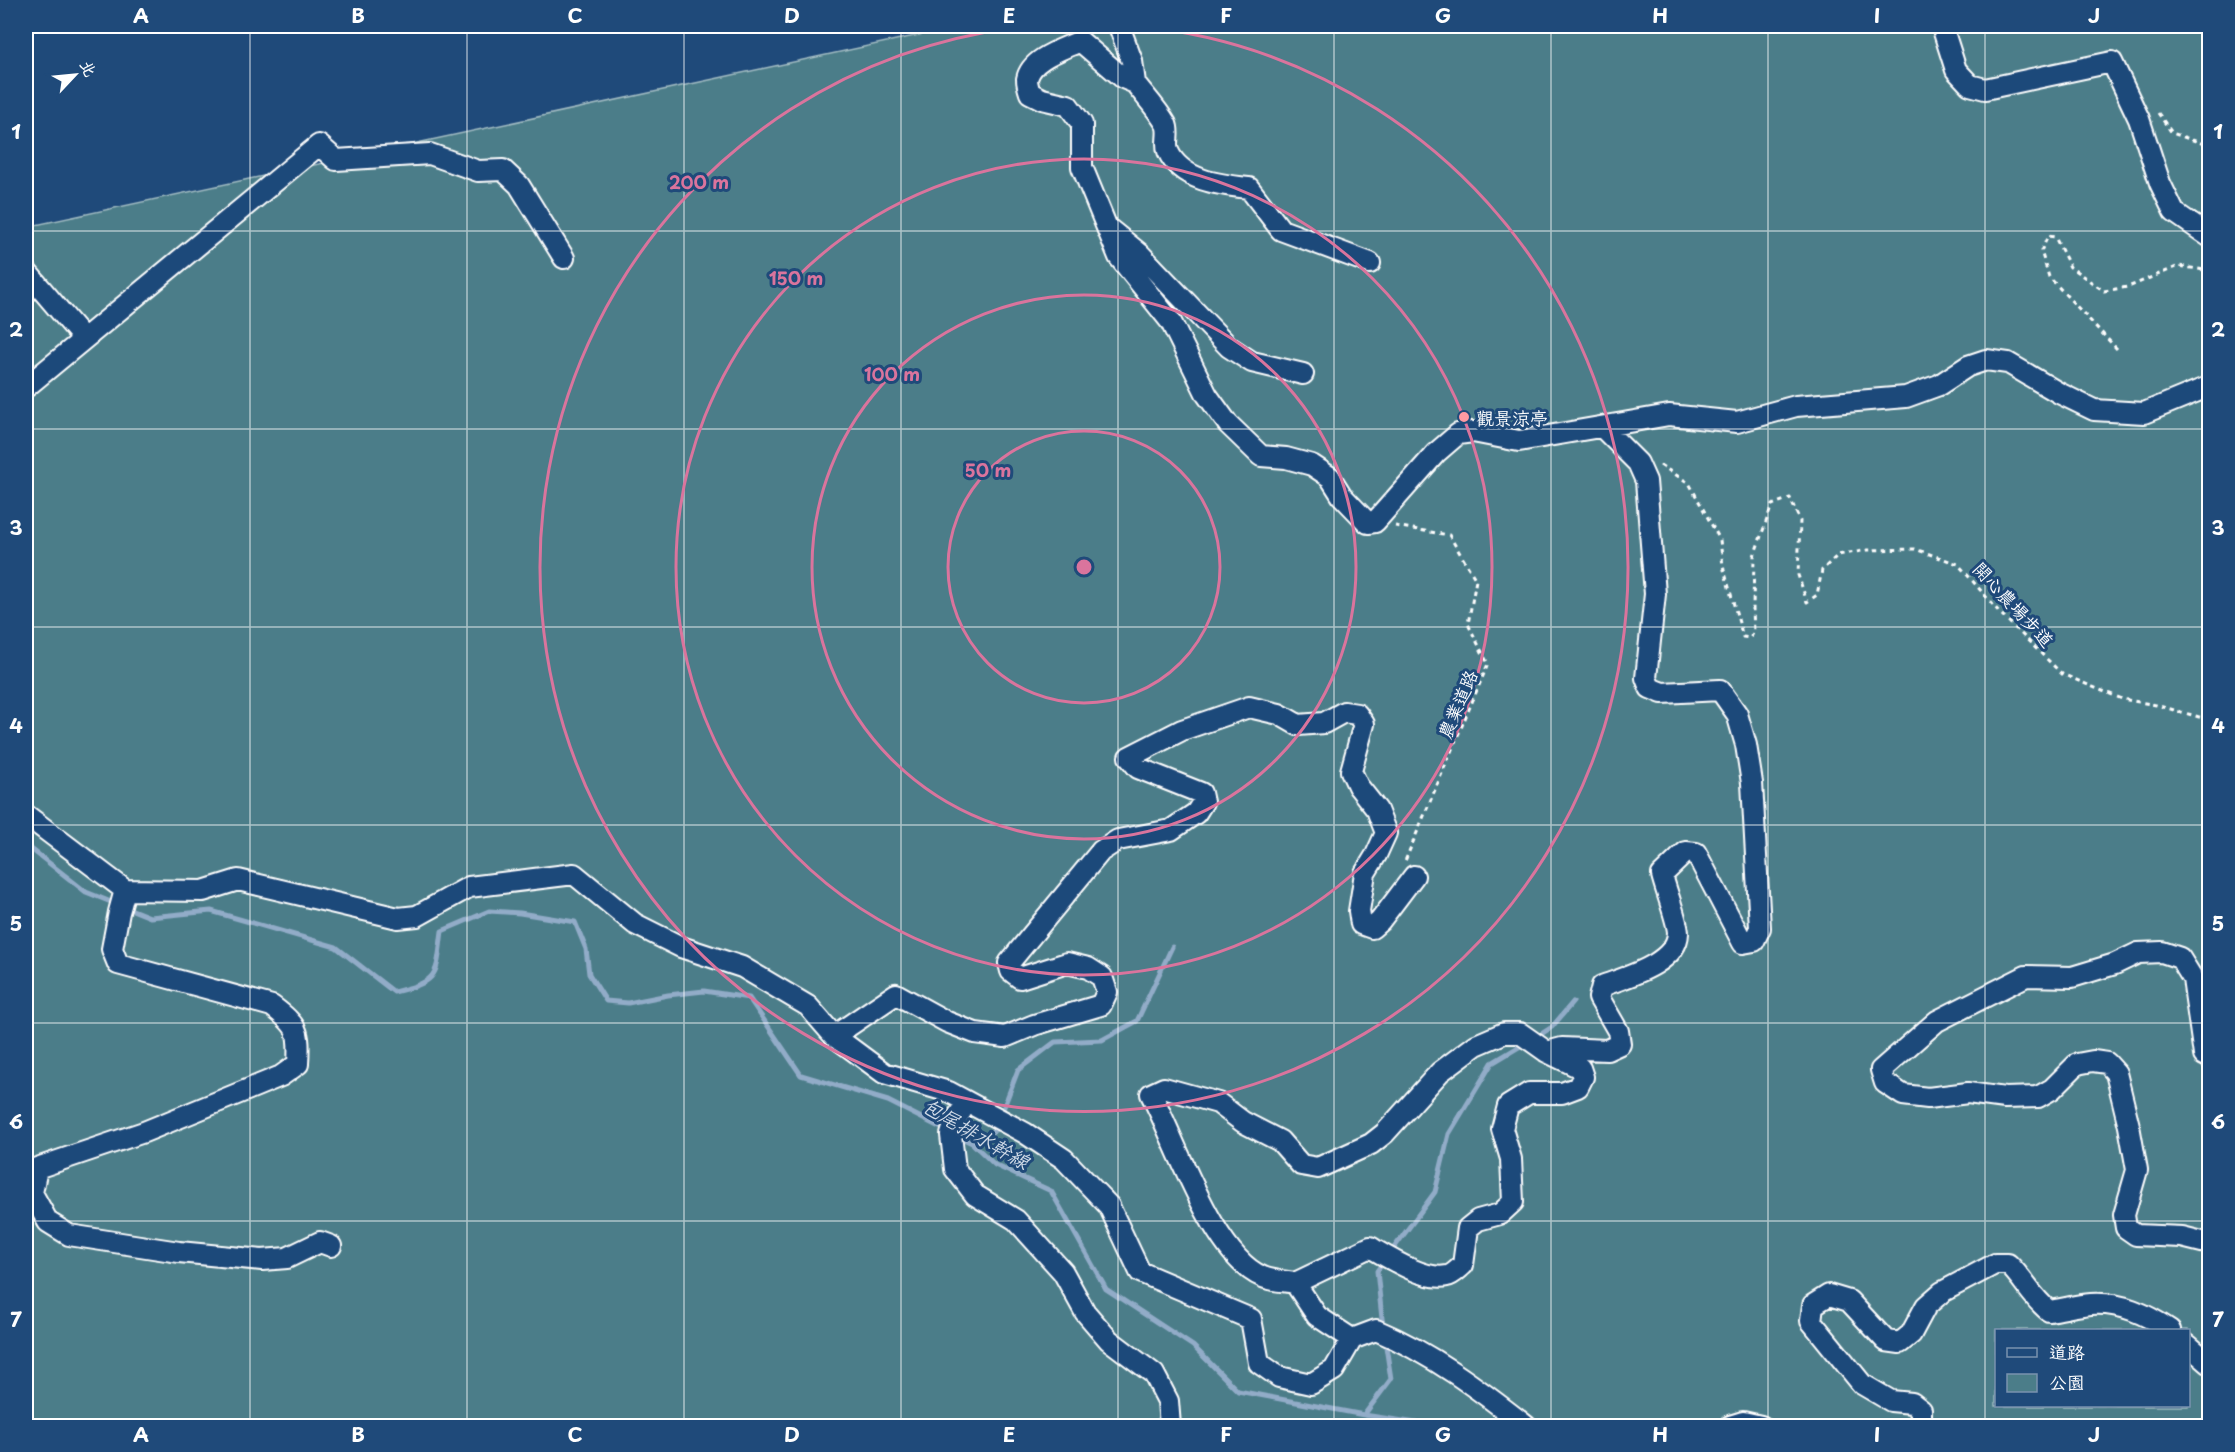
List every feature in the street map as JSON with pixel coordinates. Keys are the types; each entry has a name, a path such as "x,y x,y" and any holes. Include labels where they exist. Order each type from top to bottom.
{"lane":[{"path":"1119,26 1132,61 1135,83 1167,126 1167,150 1177,165 1215,185 1249,188 1281,230 1370,263"},
{"path":"1942,26 1956,70 1970,85 1985,89 2112,62 2139,118 2160,183 2174,212 2210,237"},
{"path":"1135,83 1123,78 1080,41 1048,56 1035,66 1027,79 1030,93 1042,99 1068,105 1082,124 1082,167 1119,257 1171,322 1207,395 1228,424 1261,456 1286,458 1312,465 1330,477 1342,496 1368,523 1375,522 1436,453 1458,434 1473,432 1519,441 1669,415 1737,422 1796,406 1906,397 1939,385 1968,366 1986,360 2008,363 2059,393 2094,410 2144,413 2210,386"},
{"path":"26,387 320,145 336,160 430,154 478,171 503,170 519,185 564,258"},
{"path":"1106,227 1139,253 1229,347 1252,362 1303,374"},
{"path":"26,271 83,338"},
{"path":"1547,1052 1562,1048 1607,1050 1620,1044 1618,1031 1599,998 1602,986 1662,962 1671,950 1678,934 1662,875 1686,852 1696,853 1743,943 1754,941 1760,928 1752,783 1746,745 1737,714 1720,690 1662,693 1650,688 1646,678 1655,594 1646,481 1638,463 1602,427"},
{"path":"834,1036 896,994 947,1022 975,1033 1005,1037 1034,1025 1101,1005 1107,992 1102,977 1088,968 1067,963 1020,978 1011,971 1009,963 1101,851 1118,840 1171,830 1196,813 1203,802 1201,793 1138,768 1129,757 1182,730 1249,707 1279,714 1298,725 1324,723 1344,712 1357,714 1364,724 1351,771 1358,786 1377,810 1386,833 1377,855 1365,873 1359,911 1361,924 1372,928 1380,921 1408,872"},
{"path":"26,815 126,890 202,891 238,880 398,918 417,916 470,887 574,874 634,924 681,946 742,967 808,1006 834,1036 884,1073 948,1092 1025,1132 1064,1160 1109,1206 1140,1272 1251,1319 1260,1363 1279,1377 1311,1384 1334,1370 1352,1339 1376,1330 1404,1342 1482,1391 1526,1426"},
{"path":"126,890 118,912 112,949 118,964 272,1006 292,1022 299,1042 298,1064 281,1076 144,1132 37,1168 32,1193 48,1222 69,1235 179,1252 261,1260 287,1258 320,1242 331,1246"},
{"path":"2210,1058 2204,1055 2193,979 2180,958 2162,952 2138,953 2115,964 2072,976 2026,976 1937,1021 1881,1070 1885,1083 1903,1095 1928,1098 1968,1093 2005,1098 2038,1097 2052,1089 2078,1064 2093,1060 2107,1064 2116,1073 2137,1170 2124,1215 2126,1228 2136,1235 2182,1237 2210,1244"},
{"path":"1520,1033 1547,1052 1580,1068 1583,1077 1578,1087 1562,1093 1529,1093 1508,1106 1502,1129 1511,1159 1513,1202 1500,1214 1478,1220 1468,1228 1463,1265 1449,1276 1431,1276 1390,1259 1370,1247 1295,1283 1262,1277 1234,1258 1199,1199 1151,1094 1164,1089 1218,1103 1243,1122 1280,1141 1301,1165 1318,1168 1371,1144 1385,1133 1440,1072 1476,1045 1504,1034 1520,1033"},
{"path":"967,1102 953,1128 955,1169 975,1195 1016,1220 1063,1272 1085,1312 1109,1340 1154,1374 1168,1401 1170,1426"},
{"path":"1916,1426 1921,1421 1921,1410 1912,1403 1891,1401 1862,1384 1811,1321 1813,1305 1829,1295 1849,1301 1886,1341 1900,1343 1911,1334 1926,1306 1942,1292 1995,1264 2008,1264 2019,1274 2035,1300 2049,1311 2092,1304 2130,1308 2168,1329"},
{"path":"1295,1283 1317,1316 1352,1339"},
{"path":"2190,1347 2210,1364"},
{"path":"1730,1426 1743,1422 1761,1426"}],"path":[{"path":"2152,104 2172,133 2210,146"},
{"path":"2117,349 2049,277 2041,250 2048,236 2055,237 2070,267 2104,291 2128,287 2179,266 2210,271"},
{"name":"開心農場步道","path":"1638,463 1653,461 1689,483 1720,540 1723,566 1743,637 1750,638 1754,632 1754,556 1772,505 1790,498 1800,521 1798,575 1807,602 1818,595 1822,570 1838,555 1868,550 1915,549 1958,564 2000,613 2062,674 2122,699 2156,705 2210,720"},
{"name":"農業道路","path":"1375,522 1449,535 1476,580 1468,624 1488,664 1408,872"}],"green space":[{"path":"961,26 2209,26 2209,1426 26,1426 26,227"}],"waterway":[{"name":"包尾排水幹線","path":"26,845 86,892 116,904"},
{"name":"包尾排水幹線","path":"125,907 150,917 211,911 336,947 394,992 420,984 433,974 439,958 442,931 489,911 520,913 575,922 586,949 589,974 606,1001 628,1003 704,991 749,998 801,1075 888,1101 949,1132"},
{"path":"972,1143 995,1130 1018,1070 1055,1042 1102,1040 1137,1021 1172,947"},
{"name":"包尾排水幹線","path":"1535,1038 1552,1027 1573,1002"},
{"name":"包尾排水幹線","path":"1383,1328 1377,1271 1435,1192 1449,1134 1492,1063 1527,1042"},
{"name":"包尾排水幹線","path":"957,1136 972,1143 995,1165 1051,1191 1106,1289 1193,1346 1238,1391 1364,1415 1391,1379 1385,1340"},
{"path":"1364,1415 1426,1426"}],"place":[{"name":"觀景涼亭","path":"1464,417"}]}
